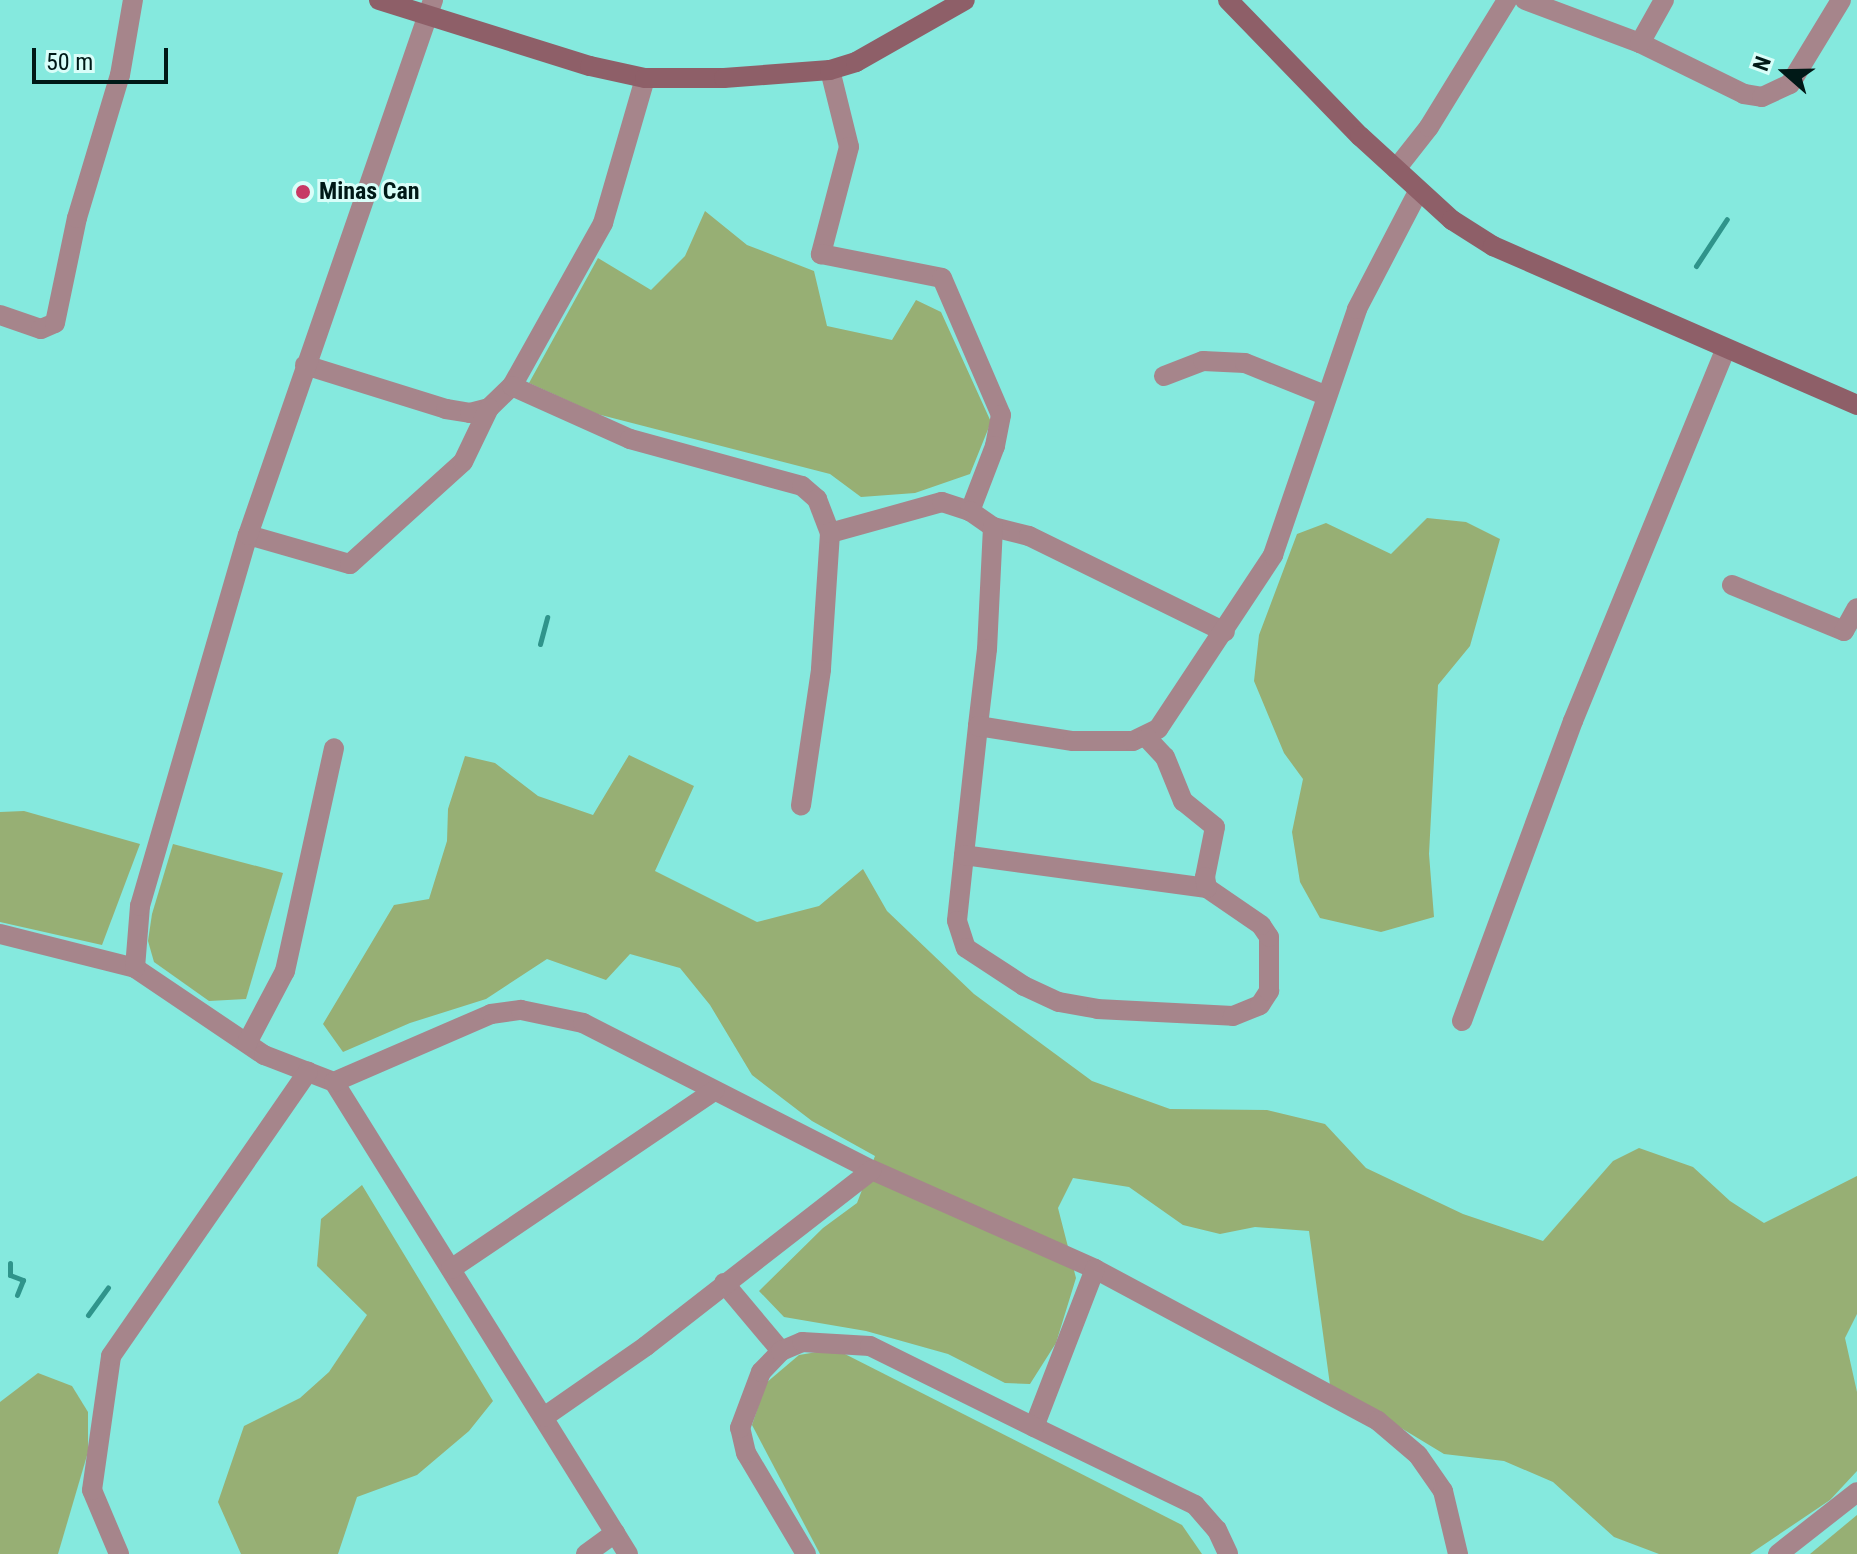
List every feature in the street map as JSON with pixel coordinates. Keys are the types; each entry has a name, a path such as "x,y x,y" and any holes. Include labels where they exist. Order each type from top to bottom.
{"main road":[{"path":"379,0 430,7 547,54 645,78 830,70 856,62 965,0"},
{"path":"1228,0 1418,192 1493,246 1725,350 1857,405"}],"street":[{"path":"0,315 41,329 55,323 77,218 120,75 133,0"},
{"path":"1396,169 1429,127 1507,0"},
{"path":"1525,0 1640,43 1744,94 1762,97 1790,84 1841,0"},
{"path":"1640,43 1664,0"},
{"path":"135,968 140,906 248,535 430,7"},
{"path":"830,70 849,147 821,254 883,271 930,273 948,289 1001,415 995,446 970,511"},
{"path":"248,535 350,564 463,462 489,408 512,386 603,223 645,78"},
{"path":"1147,738 1225,632 1273,555 1357,309 1418,192"},
{"path":"1462,1021 1573,721 1725,350"},
{"path":"1164,376 1203,361 1245,363 1327,396"},
{"path":"305,365 446,409 470,413 489,408"},
{"path":"512,386 630,439 802,486 817,499 830,533 821,670 801,806"},
{"path":"830,533 942,502 970,511 993,527 1029,536 1225,632"},
{"path":"964,855 1207,888 1261,925 1269,937 1269,991 1260,1005 1233,1016 1097,1009 1035,991 966,948 957,921 964,855 978,726 993,527"},
{"path":"1732,585 1844,631 1857,608"},
{"path":"978,726 1073,741 1147,738 1165,757 1183,801 1215,827 1205,877 1207,888"},
{"path":"247,1043 285,971 334,748"},
{"path":"0,934 135,968 247,1043 334,1082 628,1554"},
{"path":"334,1082 491,1014 521,1010 583,1023 872,1170 1095,1269 1378,1421 1418,1455 1443,1491 1458,1554"},
{"path":"119,1554 92,1490 111,1356 308,1072"},
{"path":"451,1269 714,1091"},
{"path":"544,1417 872,1170"},
{"path":"1034,1427 1095,1269"},
{"path":"724,1283 781,1351"},
{"path":"806,1554 746,1453 740,1428 761,1372 781,1351 802,1342 870,1346 1195,1505 1217,1530 1228,1554"},
{"path":"1778,1554 1857,1492"},
{"path":"586,1554 615,1533"}],"green space":[{"path":"705,211 747,245 814,271 827,326 892,340 916,300 941,312 991,422 970,474 915,493 861,497 830,474 597,414 529,383 598,258 651,290 685,256"},
{"path":"1427,518 1466,522 1500,539 1470,646 1438,685 1429,854 1434,917 1381,932 1320,918 1300,882 1292,832 1303,779 1284,753 1254,681 1259,635 1297,534 1326,523 1391,554"},
{"path":"629,755 694,786 655,871 757,922 819,906 863,869 887,911 974,994 1092,1081 1170,1109 1267,1110 1325,1124 1366,1168 1463,1214 1543,1241 1613,1161 1639,1148 1693,1167 1730,1201 1764,1223 1857,1176 1857,1314 1845,1338 1857,1392 1857,1471 1830,1500 1750,1554 1659,1554 1614,1537 1553,1482 1504,1461 1444,1454 1330,1385 1309,1231 1255,1227 1220,1234 1183,1225 1129,1187 1073,1178 1058,1208 1076,1278 1056,1343 1030,1384 1005,1383 948,1354 866,1331 784,1317 759,1291 823,1228 857,1203 875,1156 812,1121 752,1075 710,1005 680,968 630,954 606,980 547,959 486,999 410,1023 343,1052 323,1024 394,905 429,899 447,841 448,809 465,756 495,763 538,796 593,815"},
{"path":"24,811 140,844 102,945 0,922 0,812"},
{"path":"173,844 283,873 246,999 209,1001 154,962 148,941 152,914"},
{"path":"362,1185 493,1401 469,1431 417,1475 357,1497 338,1554 241,1554 218,1502 244,1426 300,1398 329,1372 367,1315 317,1266 321,1219"},
{"path":"835,1349 1182,1525 1202,1554 820,1554 752,1425 766,1383 799,1355"},
{"path":"38,1373 72,1386 88,1412 88,1452 58,1554 0,1554 0,1402"},
{"path":"1857,1515 1857,1554 1810,1554"}],"waterway":[{"path":"1696,266 1727,219"},
{"path":"540,644 547,617"},
{"path":"10,1263 10,1275 23,1280 17,1295"},
{"path":"88,1315 108,1287"}],"place":[{"name":"Minas Can","path":"303,192"}]}
